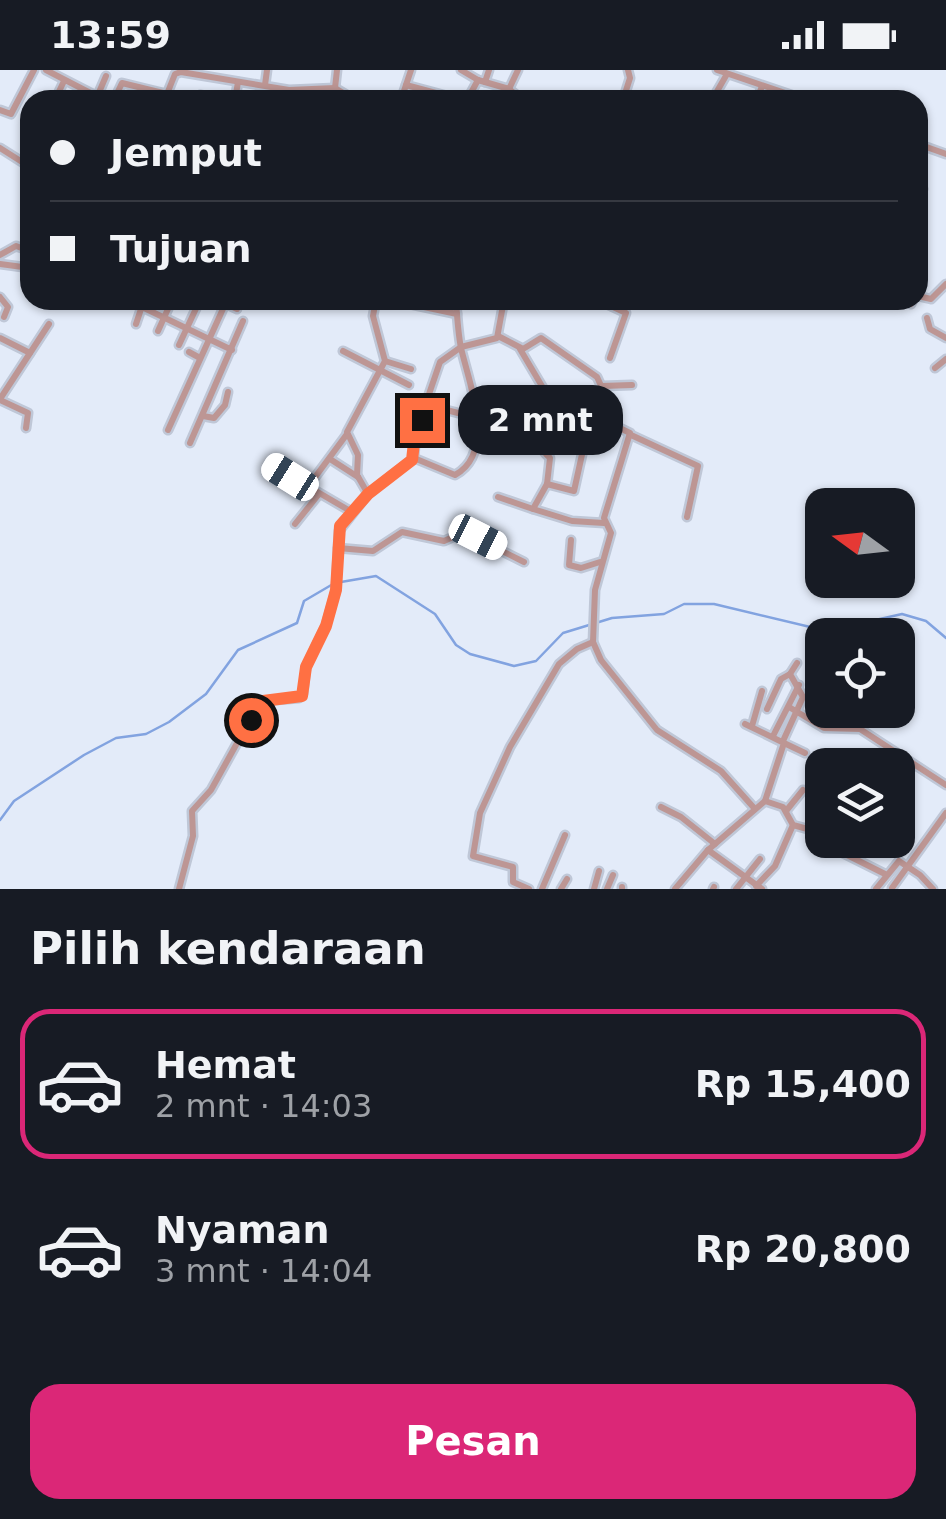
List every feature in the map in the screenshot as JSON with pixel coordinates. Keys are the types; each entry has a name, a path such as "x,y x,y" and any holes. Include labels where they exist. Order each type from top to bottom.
{"street":[{"path":"46,70 80,90"},
{"path":"266,86 267,70"},
{"path":"335,88 336,70"},
{"path":"404,90 411,70"},
{"path":"461,70 482,82 510,90"},
{"path":"474,90 489,70"},
{"path":"508,88 518,70"},
{"path":"717,70 775,90"},
{"path":"175,72 213,74 293,90"},
{"path":"718,90 727,74"},
{"path":"100,90 106,76"},
{"path":"60,90 64,82"},
{"path":"236,90 238,82"},
{"path":"119,90 122,83 155,90"},
{"path":"406,85 426,90"},
{"path":"761,90 762,86"},
{"path":"312,90 338,90"},
{"path":"0,110 11,114 20,97"},
{"path":"0,297 8,306 4,317"},
{"path":"136,324 141,310"},
{"path":"155,310 232,350"},
{"path":"158,331 168,310"},
{"path":"179,344 195,310"},
{"path":"168,430 220,310"},
{"path":"307,488 348,434 383,365 375,310"},
{"path":"438,310 457,314"},
{"path":"414,458 450,474 466,467 478,426 457,310"},
{"path":"498,336 502,310"},
{"path":"610,358 626,313 620,310"},
{"path":"927,318 927,326 946,338"},
{"path":"190,443 244,321"},
{"path":"26,428 28,412 0,399 50,324"},
{"path":"179,889 193,836 194,808 211,790 260,703 302,696 306,667 326,626 337,583 340,526 368,494 414,458 415,434 440,362 461,347 498,336 520,349 549,398 698,466 687,517"},
{"path":"0,338 30,354"},
{"path":"520,349 541,338 596,377 602,386 574,491 547,484"},
{"path":"343,351 383,365 411,369"},
{"path":"189,352 200,358"},
{"path":"935,368 946,360"},
{"path":"383,365 408,385"},
{"path":"602,386 632,384"},
{"path":"203,416 214,418 220,413 228,392"},
{"path":"532,508 547,484 550,458 538,445 536,420 549,398"},
{"path":"428,405 458,413"},
{"path":"348,434 358,455 358,477"},
{"path":"604,523 631,435"},
{"path":"330,459 358,477 368,494"},
{"path":"273,466 352,512"},
{"path":"295,524 319,494"},
{"path":"498,497 572,521 604,523"},
{"path":"604,523 611,533 601,562 592,622 594,642 612,677 658,730 720,771 754,809"},
{"path":"338,548 365,552 402,532 444,541 464,532 524,562"},
{"path":"571,540 569,566 580,568 601,562"},
{"path":"529,889 513,882 514,867 473,856 477,825 510,747 552,675 571,652 594,642"},
{"path":"767,709 781,678 790,674 796,663"},
{"path":"675,889 708,850 765,801 803,697 790,674"},
{"path":"773,736 799,685"},
{"path":"762,692 748,725 805,754"},
{"path":"789,707 830,730 860,729 946,785"},
{"path":"786,811 802,790"},
{"path":"765,801 786,811 793,825 805,828"},
{"path":"661,808 681,816 715,844"},
{"path":"892,888 946,813"},
{"path":"708,850 759,888 793,825"},
{"path":"542,889 565,835"},
{"path":"854,858 886,874"},
{"path":"736,889 760,859"},
{"path":"876,889 896,862 908,866 933,889"},
{"path":"594,889 599,870"},
{"path":"607,889 613,875"},
{"path":"561,889 567,879"}],"waterway":[{"path":"341,582 376,576 435,614 456,645 470,654 514,666 536,661 563,633 612,618 664,614 684,604 714,604 827,631 902,614 926,621 946,638"},
{"path":"0,820 14,801 84,755 116,738 146,734 169,722 206,694 238,650 297,623 304,601 333,584"}],"route":[{"path":"251,720 263,701 302,696 306,667 326,626 336,590 340,526 368,494 412,460 415,434 422,420"}]}
